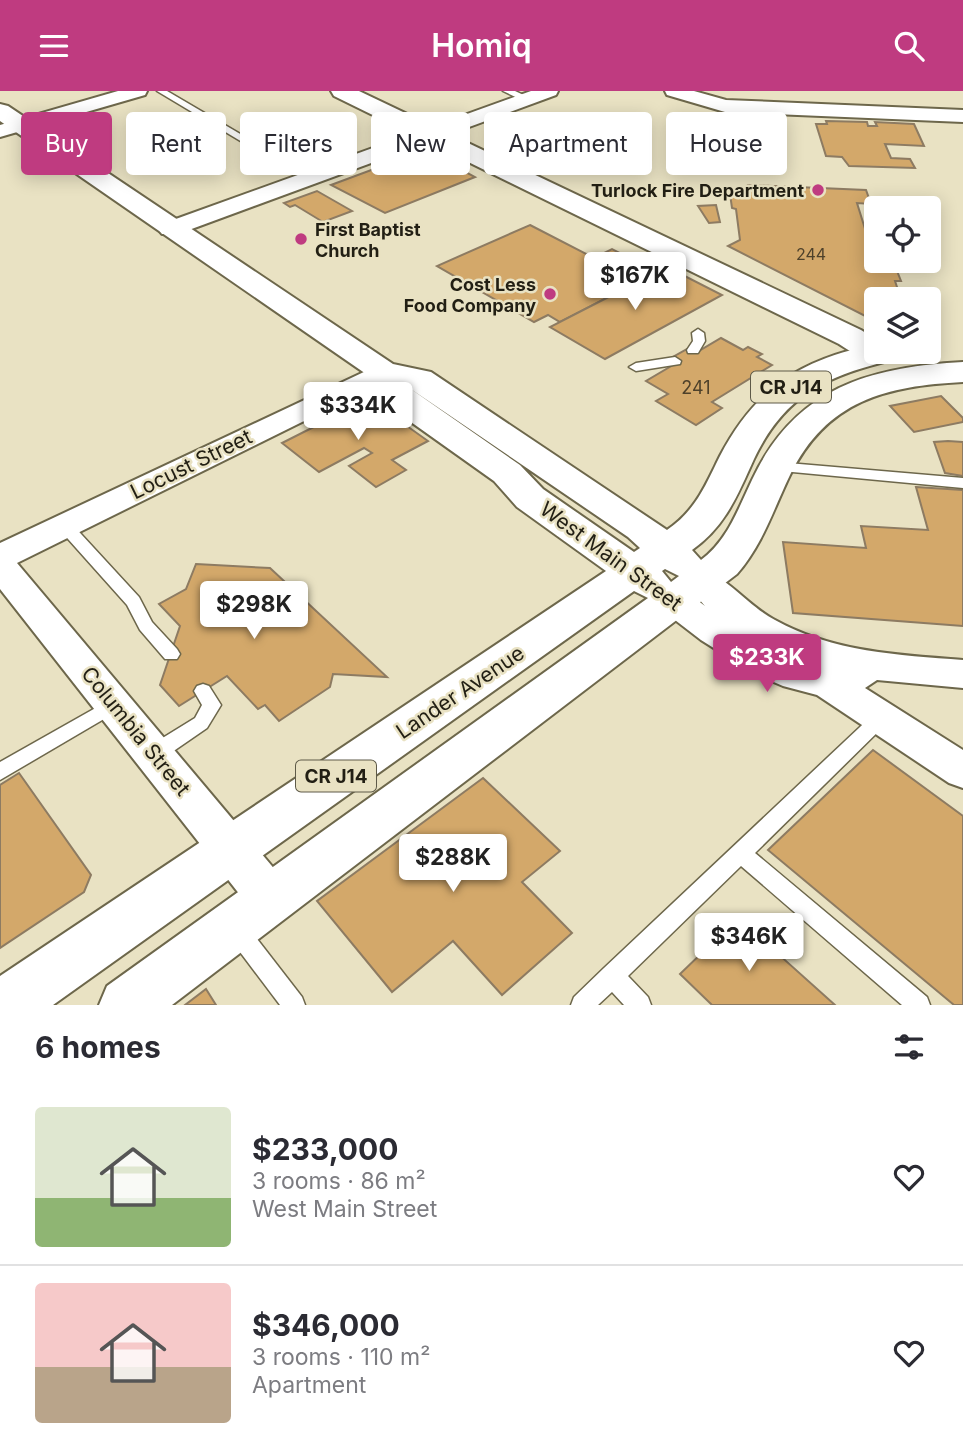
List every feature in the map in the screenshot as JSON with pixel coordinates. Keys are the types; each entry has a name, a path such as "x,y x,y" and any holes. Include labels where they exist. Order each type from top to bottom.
{"main road":[{"path":"342,91 385,112"},
{"path":"0,111 11,128 182,224"},
{"path":"470,153 850,337 864,346"},
{"name":"West Main Street","path":"182,224 256,261 258,285 383,371 420,379 641,528 651,560 687,591"},
{"path":"941,349 963,350"},
{"name":"Lander Avenue","path":"6,1005 651,560 708,517 752,428 774,401 818,371 866,364"},
{"name":"CR J14","path":"127,1005 687,591 730,556 749,530 776,467 796,437 818,412 850,392 883,364"},
{"name":"CR J14","path":"907,364 963,372"}],"street":[{"path":"11,128 138,91"},
{"path":"470,116 517,95 550,91"},
{"path":"674,91 718,105 785,100 959,113"},
{"path":"182,224 371,156"},
{"name":"Locust Street","path":"0,557 383,371"},
{"name":"Columbia Street","path":"0,565 231,849 253,912"},
{"name":"West Main Street","path":"687,591 758,660 825,681 854,677 868,667"},
{"name":"West Main Street","path":"687,591 729,610 778,641 809,653 868,667 963,674"},
{"path":"825,681 883,716 963,771"}],"lane":[{"path":"162,91 310,178"},
{"path":"693,350 699,341 698,333"},
{"path":"636,367 675,361"},
{"path":"776,467 963,483"},
{"path":"65,526 133,601 146,626 171,654"},
{"path":"155,753 208,716 212,705 202,691"},
{"path":"0,772 115,704"},
{"path":"582,1005 883,716"},
{"path":"740,853 919,1005"},
{"path":"253,912 294,1005"},
{"path":"612,976 640,1005"}],"building":[{"path":"826,121 867,122 868,126 877,126 875,122 914,124 924,146 885,144 891,158 910,159 915,168 849,166 842,157 826,156 816,124 827,124"},
{"path":"371,170 371,175 470,174 475,177 385,213 331,185"},
{"path":"748,185 866,190 868,196 864,196 864,204 857,203 864,226 864,273 898,273 901,281 895,281 897,287 864,287 864,315 728,246 740,240 736,209 732,208 730,194 750,195"},
{"path":"317,191 352,211 323,222 295,205 290,207 284,203"},
{"path":"716,205 720,222 709,223 698,206"},
{"name":"Cost Less Food Company","path":"530,225 594,258 612,249 657,272 560,322 548,315 534,322 437,266"},
{"path":"667,267 722,295 605,359 550,327"},
{"path":"721,338 743,350 748,347 762,354 757,357 772,365 712,402 722,408 696,425 656,401 668,394 646,381 678,362 671,358 689,348 697,352"},
{"path":"941,396 963,418 963,422 914,432 890,406"},
{"path":"369,399 428,441 392,460 406,470 376,487 349,466 372,453 364,448 319,472 282,443"},
{"path":"934,442 963,442 963,476 945,473"},
{"path":"916,487 963,490 963,626 793,613 783,542 866,548 861,526 928,530"},
{"path":"196,564 270,568 387,677 333,674 330,687 279,721 265,705 258,709 227,676 179,706 160,685 180,626 159,604 186,589"},
{"path":"873,750 963,816 963,1005 954,1005 768,850"},
{"path":"19,773 91,875 84,892 0,948 0,785"},
{"path":"483,778 560,851 522,882 572,933 502,995 453,941 392,992 317,901"},
{"path":"738,918 835,1005 712,1005 680,974"},
{"path":"206,989 216,1005 185,1005"}],"place":[{"name":"Turlock Fire Department","path":"818,190"},
{"name":"First Baptist Church","path":"301,239"},
{"name":"Cost Less Food Company","path":"550,294"}]}
